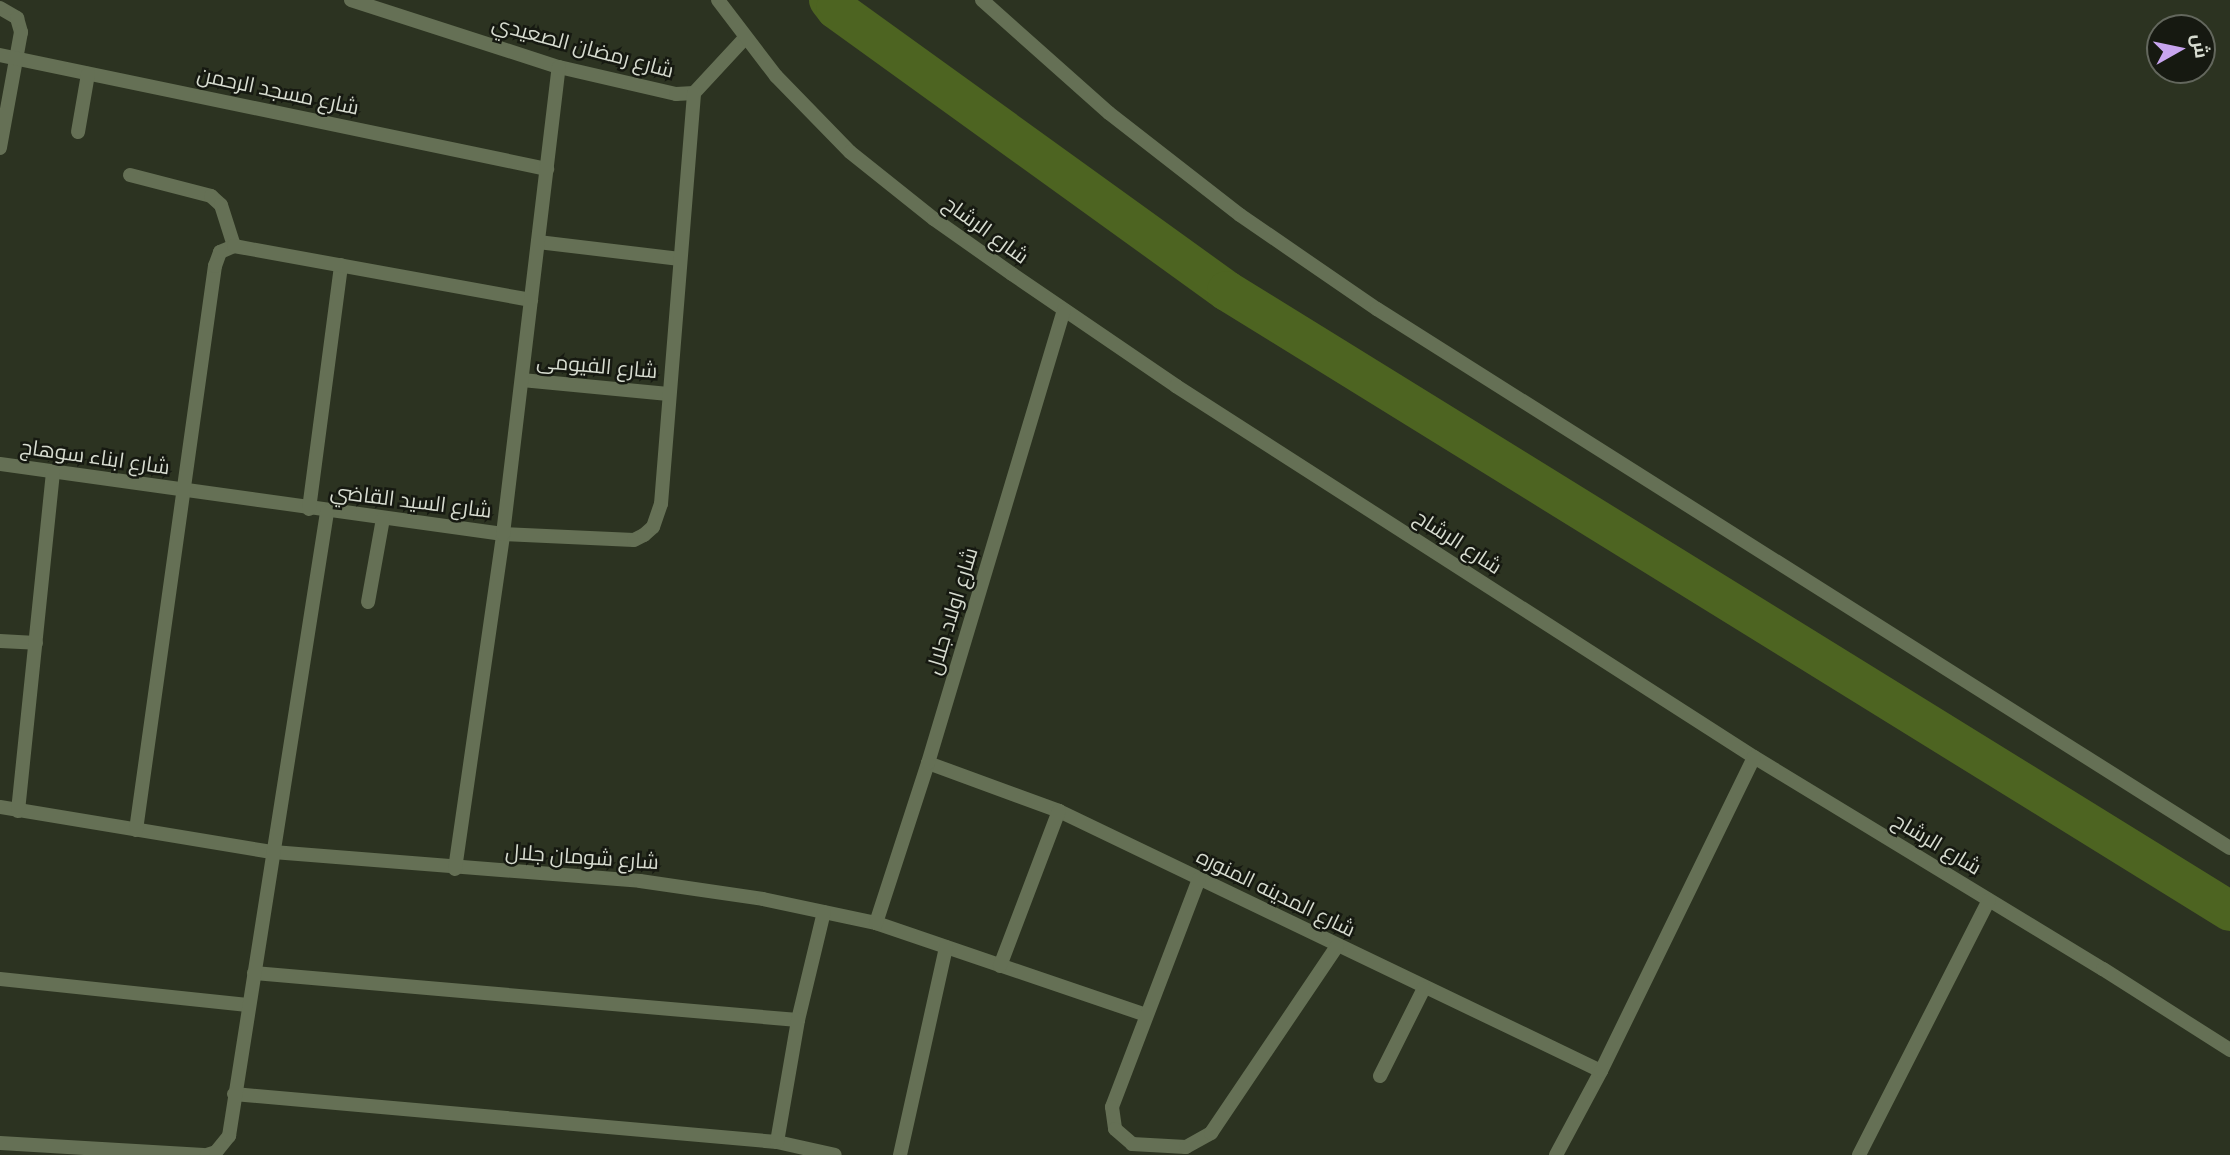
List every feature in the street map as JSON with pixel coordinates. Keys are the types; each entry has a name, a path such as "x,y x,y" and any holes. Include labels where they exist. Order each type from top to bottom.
{"street":[{"name":"شارع رمضان الصعيدي","path":"351,0 559,67 676,94 694,93 745,38"},
{"name":"شارع الرشاح","path":"718,0 776,76 850,152 934,219 1064,310 1176,386 1754,757 2230,1049"},
{"path":"982,0 1120,121 1240,215 1354,294 2230,848"},
{"path":"0,8 20,23 0,148"},
{"name":"شارع مسجد الرحمن","path":"0,55 547,169"},
{"path":"455,869 503,534 559,67"},
{"path":"78,132 89,74"},
{"path":"668,394 694,93"},
{"path":"130,176 211,196 221,205 234,246"},
{"path":"538,242 680,259"},
{"path":"136,830 216,258 227,248 234,246 531,300"},
{"path":"309,509 341,265"},
{"name":"شارع اولاد جلال","path":"876,923 928,763 1064,310"},
{"name":"شارع الفيومى","path":"522,380 668,394"},
{"name":"شارع السيد القاضي","path":"183,491 503,534 634,540 653,527 659,516 668,394"},
{"name":"شارع ابناء سوهاج","path":"0,464 183,491"},
{"path":"18,811 52,472"},
{"path":"0,1143 205,1155 216,1152 229,1136 327,512"},
{"path":"368,602 383,519"},
{"path":"0,641 36,643"},
{"path":"1556,1155 1601,1071 1754,757"},
{"name":"شارع المدينه المنوره","path":"928,763 1059,811 1423,988 1601,1071"},
{"name":"شارع شومان جلال","path":"0,807 273,852 455,869 640,881 726,893 876,923 1146,1015"},
{"path":"1000,966 1059,811"},
{"path":"1199,879 1112,1107 1111,1119 1122,1138 1132,1144 1186,1147 1211,1133 1337,946"},
{"path":"1859,1155 1989,900"},
{"path":"777,1142 799,1020 824,912"},
{"path":"900,1155 946,947"},
{"path":"254,973 799,1020"},
{"path":"0,979 248,1005"},
{"path":"1380,1076 1423,988"},
{"path":"234,1094 777,1142 835,1155"}],"waterway":[{"path":"829,0 836,9 1227,291 2230,911"}]}
